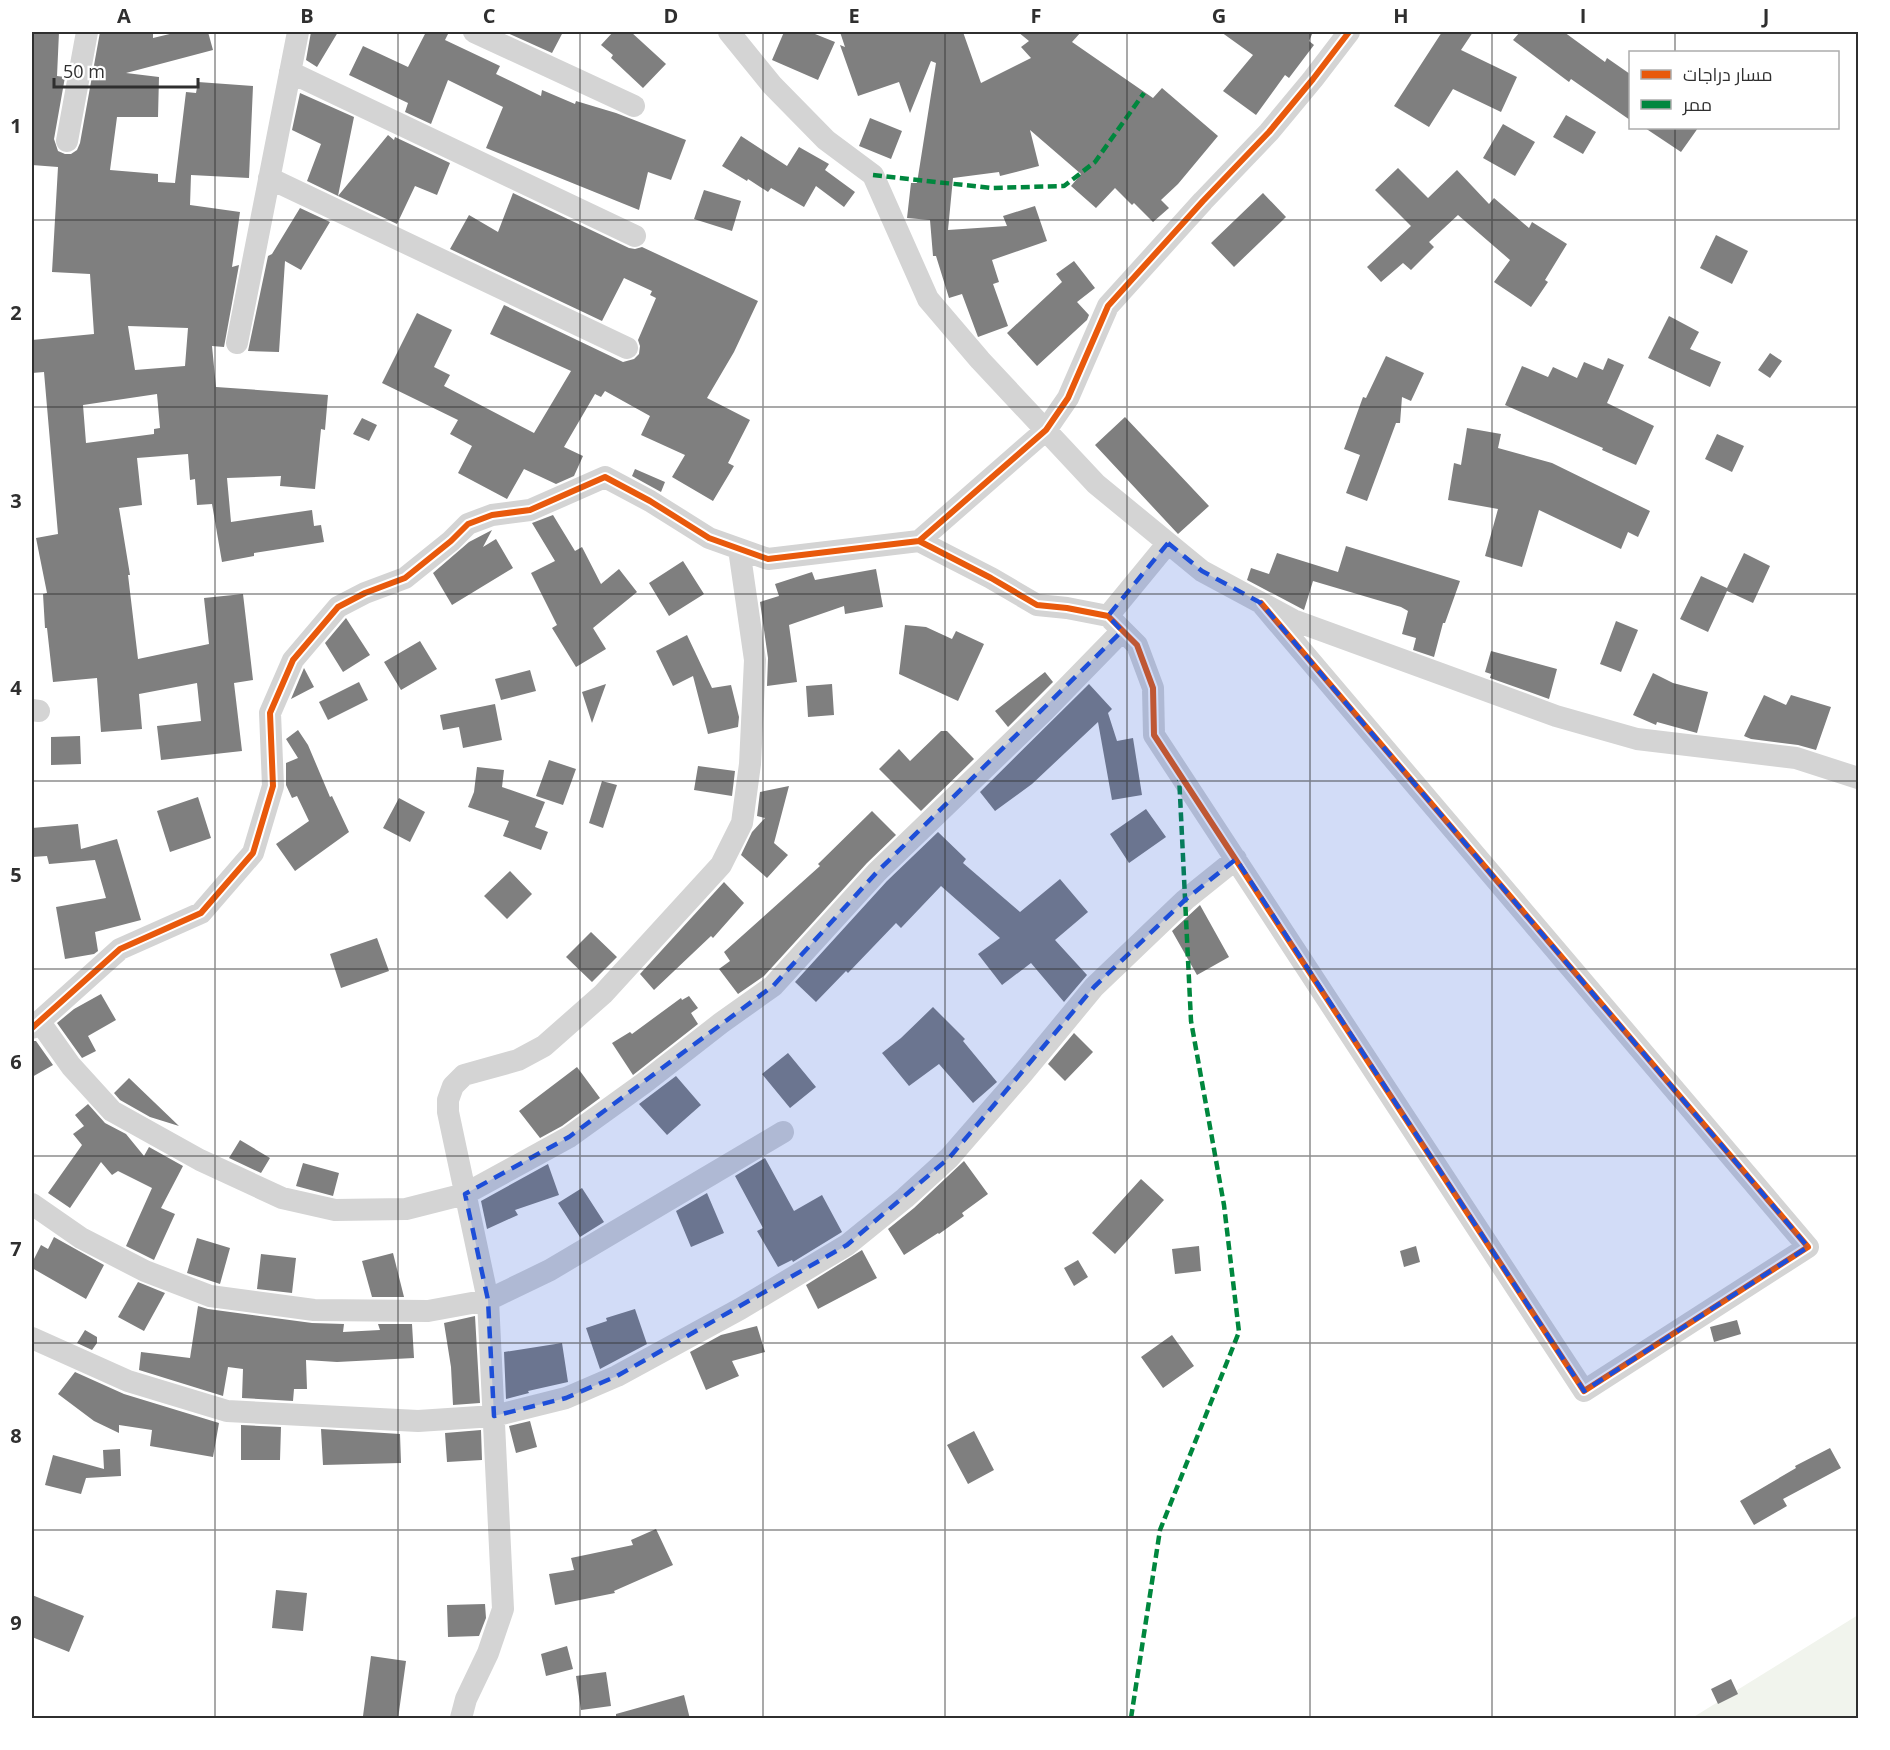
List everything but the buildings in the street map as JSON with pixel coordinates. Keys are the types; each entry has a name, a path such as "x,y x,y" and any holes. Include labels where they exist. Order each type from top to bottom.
{"street":[{"path":"67,141 87,32"},
{"path":"237,343 298,32"},
{"path":"474,32 634,106"},
{"path":"729,32 772,85 826,140 873,176 928,299 980,360 1096,484 1202,571 1293,620 1556,716 1636,739 1796,758 1858,778"},
{"path":"920,541 1046,430 1068,398 1108,306 1269,132 1314,79 1349,32"},
{"path":"290,72 635,236"},
{"path":"269,178 627,348"},
{"path":"1168,543 1115,624 1044,711 877,872 773,986 569,1137 465,1194 405,1209 335,1210 282,1198 200,1160 112,1112 35,1024 120,949 201,913 253,853 273,786 270,713 293,660 338,607 365,593 405,578 468,524 492,515 530,510 605,477 650,501 709,538 768,559 920,541 1037,605 1067,608 1115,624 1137,645 1153,688 1154,735 1584,1391 1808,1247 1262,603"},
{"path":"461,1719 466,1699 488,1653 503,1609 488,1300 448,1112 448,1100 453,1086 464,1075 518,1060 544,1046 603,994 721,865 742,823 750,764 755,660 739,549"},
{"path":"32,1338 128,1381 227,1411 418,1421 494,1416 566,1398 617,1376 740,1309 847,1245 949,1158 1094,987 1185,900 1236,860"},
{"path":"32,1204 81,1238 145,1271 210,1296 314,1310 428,1311 488,1300 550,1270 783,1132"}],"highlighted area":[{"path":"1168,543 1202,571 1261,603 1808,1247 1584,1391 1236,859 1185,900 1094,987 949,1158 847,1245 617,1376 566,1398 494,1416 488,1300 465,1194 569,1137 773,986 877,872 1122,631 1108,616"}],"shaded area":[{"path":"1858,1615 1858,1718 1692,1718"}],"marked path":[{"path":"873,175 991,188 1064,186 1095,162 1144,93"},
{"path":"1131,1718 1160,1530 1239,1332 1224,1205 1191,1021 1179,775"}],"cycle path":[{"path":"32,1028 120,949 201,913 253,853 273,786 270,713 293,660 338,607 365,593 405,578 451,541 468,524 492,515 530,510 605,477 650,501 709,538 768,559 919,541 1046,430 1068,398 1108,306 1269,132 1349,32"},
{"path":"919,541 991,578 1037,605 1108,616 1137,645 1153,688 1154,735 1584,1391 1808,1247 1261,603"}]}
